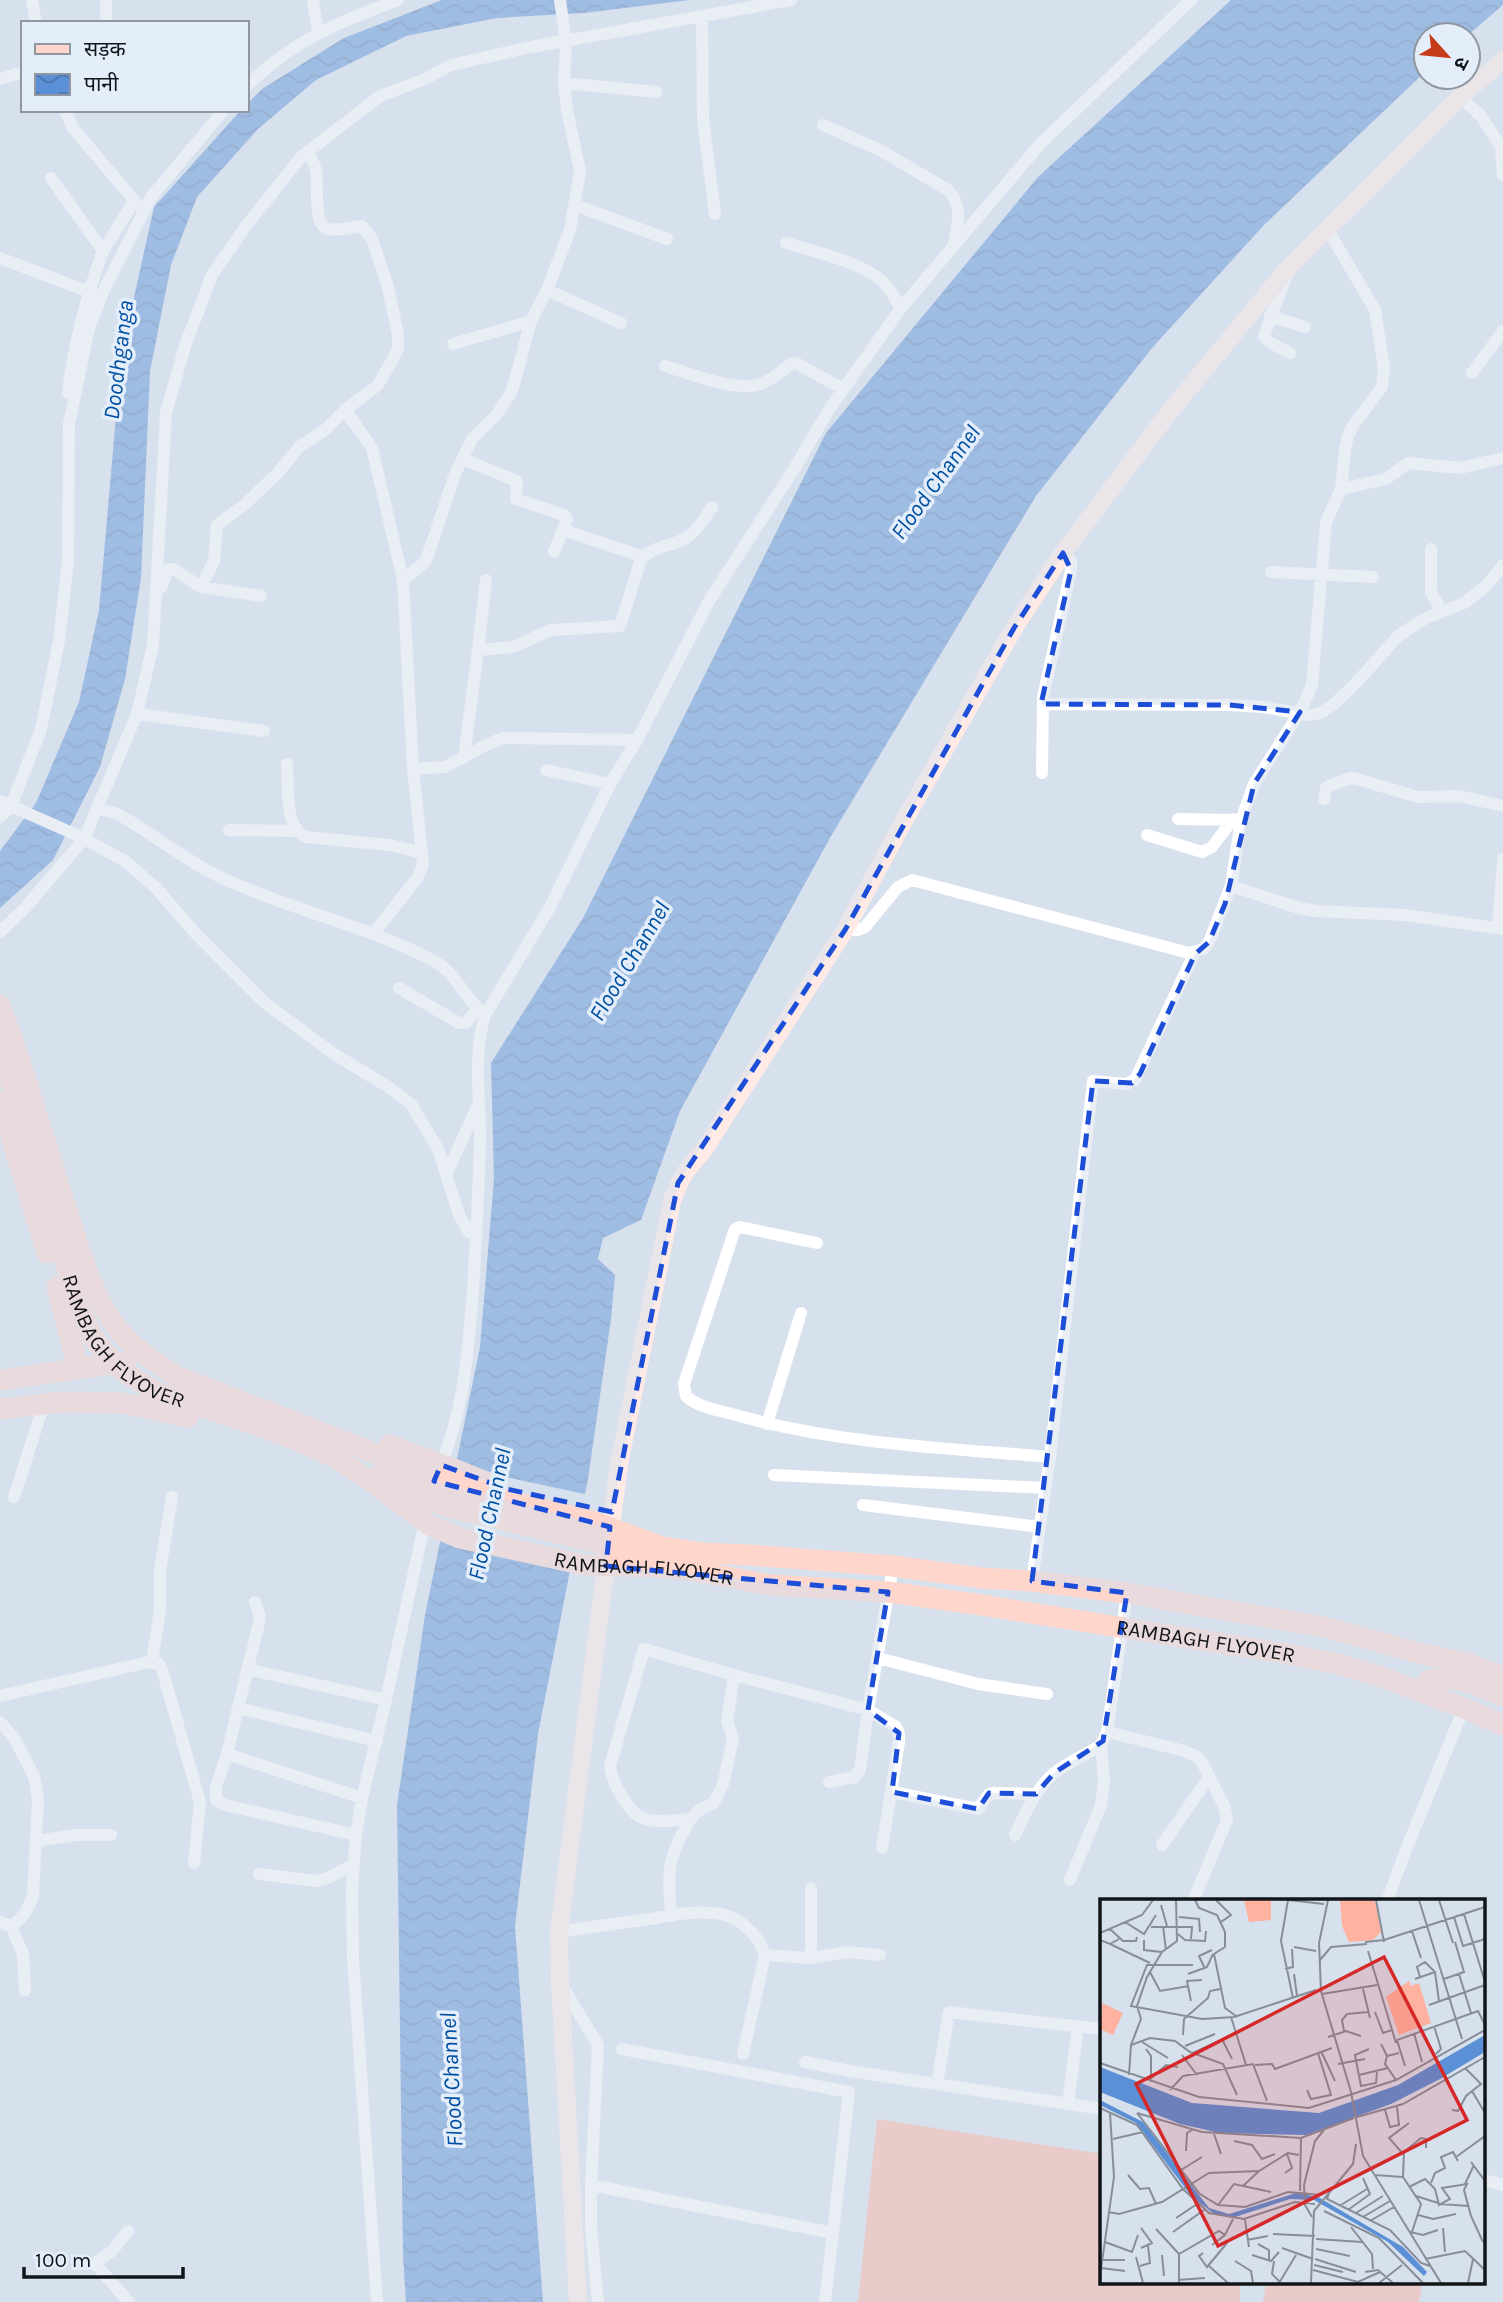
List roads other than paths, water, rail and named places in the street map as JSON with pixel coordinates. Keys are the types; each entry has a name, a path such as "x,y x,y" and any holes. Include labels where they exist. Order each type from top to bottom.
{"main road":[{"path":"578,2302 559,1932 600,1533 619,1465 669,1214 678,1183 687,1167 703,1151 845,930 912,805 1014,628 1063,553 1167,415 1289,267 1460,97 1503,60"},
{"path":"0,1005 19,1056 83,1259 99,1298 124,1336 176,1376 392,1460 439,1494"},
{"path":"0,1052 65,1313 82,1368"},
{"name":"RAMBAGH FLYOVER","path":"10,1096 85,1322 92,1336 114,1363 154,1391 282,1434 332,1456 368,1479 429,1525 460,1538 585,1565 657,1567 770,1585 888,1592 1282,1653 1334,1663 1382,1677 1464,1707 1503,1725"},
{"name":"RAMBAGH FLYOVER","path":"8,1379 167,1358 485,1483 608,1511 729,1562 795,1573 949,1589 1257,1635 1337,1650 1503,1709"},
{"path":"8,1379 33,1405"},
{"path":"0,1400 95,1389 154,1391"},
{"path":"0,1409 62,1402 123,1403 162,1410 274,1444 316,1452 439,1494 600,1533 662,1547 702,1553 750,1555 891,1577 963,1595 1268,1643 1342,1659 1503,1716"},
{"path":"891,1577 1032,1581 1127,1593 1329,1628 1418,1653 1470,1664 1503,1677"},
{"path":"1427,1680 1444,1677 1460,1680 1503,1696"}],"street":[{"path":"32,0 36,21"},
{"path":"106,0 106,21"},
{"path":"313,0 318,32"},
{"path":"403,580 426,561 455,474 472,439 498,413 512,391 531,321 547,290 570,230 580,171 570,131 564,83 566,42 560,0"},
{"path":"0,932 25,908 82,837 98,809 137,715 153,645 166,413 185,346 212,275 246,226 308,151 380,96 423,80 451,65 531,47 791,0"},
{"path":"399,988 459,1023 466,1023 481,1012 550,907 610,784 637,740 709,601 843,390 901,308 1040,144 1191,0"},
{"path":"248,85 281,55 318,32 395,1"},
{"path":"702,16 703,119 715,214"},
{"path":"0,79 21,73"},
{"path":"564,83 656,92"},
{"path":"1460,97 1481,116 1502,147 1503,174"},
{"path":"66,112 73,128 139,206"},
{"path":"0,817 11,806 41,729 59,640 68,561 67,403 71,366 88,292 103,251 222,112"},
{"path":"823,125 880,150 948,190 959,206 954,245"},
{"path":"201,587 214,561 217,525 244,505 299,447 326,429 345,410 378,385 398,348 398,335 388,287 372,239 362,226 327,229 321,225 318,217 316,170 308,151"},
{"path":"51,178 103,251"},
{"path":"575,205 667,239"},
{"path":"69,424 89,328 139,206"},
{"path":"1147,835 1202,852 1212,847 1237,820 1254,784 1300,712 1311,685 1326,522 1341,489 1348,436 1382,387 1384,368 1375,310 1328,230"},
{"path":"786,243 857,266 872,274 886,286 901,308"},
{"path":"0,258 102,295"},
{"path":"1289,267 1270,316 1265,339 1290,353"},
{"path":"547,290 621,323"},
{"path":"1270,316 1305,327"},
{"path":"453,344 531,321"},
{"path":"1472,373 1503,331"},
{"path":"666,366 729,385 747,387 763,383 796,363 843,390"},
{"path":"345,410 372,448 403,580 413,769 423,864 418,877 373,934"},
{"path":"1341,489 1386,479 1409,463 1460,467 1503,458"},
{"path":"463,459 517,481 516,499 564,515 567,519 554,552"},
{"path":"478,650 513,647 551,630 620,626 639,564 644,556 658,547 688,537 712,507"},
{"path":"563,530 644,556"},
{"path":"1430,549 1431,592 1442,612"},
{"path":"1042,773 1043,697 1071,570 1070,561 1063,553"},
{"path":"1043,704 1229,705 1315,715 1326,711 1356,683 1398,636 1424,619 1464,603 1477,594 1503,565"},
{"path":"155,609 168,569 176,569 201,587 261,596"},
{"path":"1271,572 1373,577"},
{"path":"464,758 486,580"},
{"path":"137,715 264,731"},
{"path":"413,769 445,767 503,738 637,740"},
{"path":"288,764 290,812 296,831"},
{"path":"546,770 610,784"},
{"path":"1324,799 1326,788 1351,778 1363,779 1418,797 1459,796 1503,806"},
{"path":"11,806 82,837 125,861 157,889 197,935 265,1003 334,1054 411,1104 438,1149 459,1215 469,1232 477,1236"},
{"path":"98,809 116,813 213,873 270,897 373,934 441,965 481,1012 477,1236 463,1387 439,1494 362,1798 356,1835 352,1889 353,1960 377,2302"},
{"path":"1178,819 1237,820"},
{"path":"845,930 865,928 898,887 912,880 1189,953 1195,952 1204,949 1209,942 1231,886 1237,820"},
{"path":"229,830 296,831 306,837 390,845 422,853"},
{"path":"1231,886 1308,910 1405,915 1500,928 1503,859"},
{"path":"1032,1581 1050,1457 1093,1081 1125,1084 1135,1080 1195,952"},
{"path":"446,1175 479,1103"},
{"path":"817,1243 740,1227 735,1229 684,1384 686,1396 692,1401 766,1423 866,1441 1050,1457"},
{"path":"766,1423 801,1313"},
{"path":"14,1497 33,1405"},
{"path":"774,1475 1045,1488"},
{"path":"152,1662 160,1610 160,1570 172,1497"},
{"path":"863,1505 1040,1527"},
{"path":"828,1782 848,1779 858,1774 891,1577"},
{"path":"1070,1880 1101,1805 1104,1780 1101,1745 1107,1732 1127,1593"},
{"path":"255,1602 260,1616 227,1755 216,1787 216,1800 356,1835"},
{"path":"690,1819 643,1819 635,1814 622,1797 611,1776 610,1766 644,1649 868,1710 896,1727 899,1733 882,1848"},
{"path":"877,1658 978,1684 1047,1694"},
{"path":"0,1696 156,1662 162,1669 200,1802 194,1863"},
{"path":"247,1669 386,1700"},
{"path":"671,1916 670,1858 690,1819 698,1810 713,1804 723,1785 733,1738 727,1721 734,1675"},
{"path":"1388,1899 1464,1707"},
{"path":"238,1708 377,1741"},
{"path":"0,1722 14,1738 34,1776 38,1799 33,1896 24,1914 6,1924 23,1954 25,1990"},
{"path":"1107,1732 1191,1754 1202,1762 1224,1806 1227,1820 1194,1899"},
{"path":"1015,1835 1036,1794 1054,1773 1101,1745"},
{"path":"227,1755 362,1798"},
{"path":"1161,1845 1209,1777"},
{"path":"892,1792 978,1809 989,1794 1036,1794"},
{"path":"36,1841 76,1835 111,1835"},
{"path":"259,1874 316,1881 328,1878 354,1864"},
{"path":"811,1888 811,1958"},
{"path":"559,1932 692,1913 727,1915 757,1937 765,1955 744,2054"},
{"path":"765,1955 811,1958 847,1952 880,1955"},
{"path":"560,1982 598,2045 591,2185 591,2228 598,2302"},
{"path":"937,2084 949,2012 1100,2029"},
{"path":"1068,2104 1078,2026"},
{"path":"622,2049 849,2092 825,2302"},
{"path":"805,2062 1100,2109"},
{"path":"1486,2181 1503,2185"},
{"path":"591,2185 833,2233"},
{"path":"128,2231 96,2265 129,2302"}],"water":[{"path":"442,0 690,0 584,13 497,18 406,36 316,80 258,129 197,197 171,265 150,371 141,578 125,679 100,767 53,860 0,908 0,851 36,803 79,702 99,610 117,405 131,311 154,207 239,112 248,112 248,103 262,89 344,38"},
{"name":"Flood Channel","path":"1231,0 1503,0 1503,5 1482,23 1412,21 1412,84 1264,225 1152,348 1036,496 831,836 680,1111 641,1220 603,1238 598,1259 615,1275 611,1319 588,1479 538,1734 515,1926 543,2302 406,2302 403,2256 397,1805 425,1615 480,1347 494,1179 491,1063 583,918 826,433 1038,177"}],"water label":[{"name":"Doodhganga","path":"118,360"}]}
